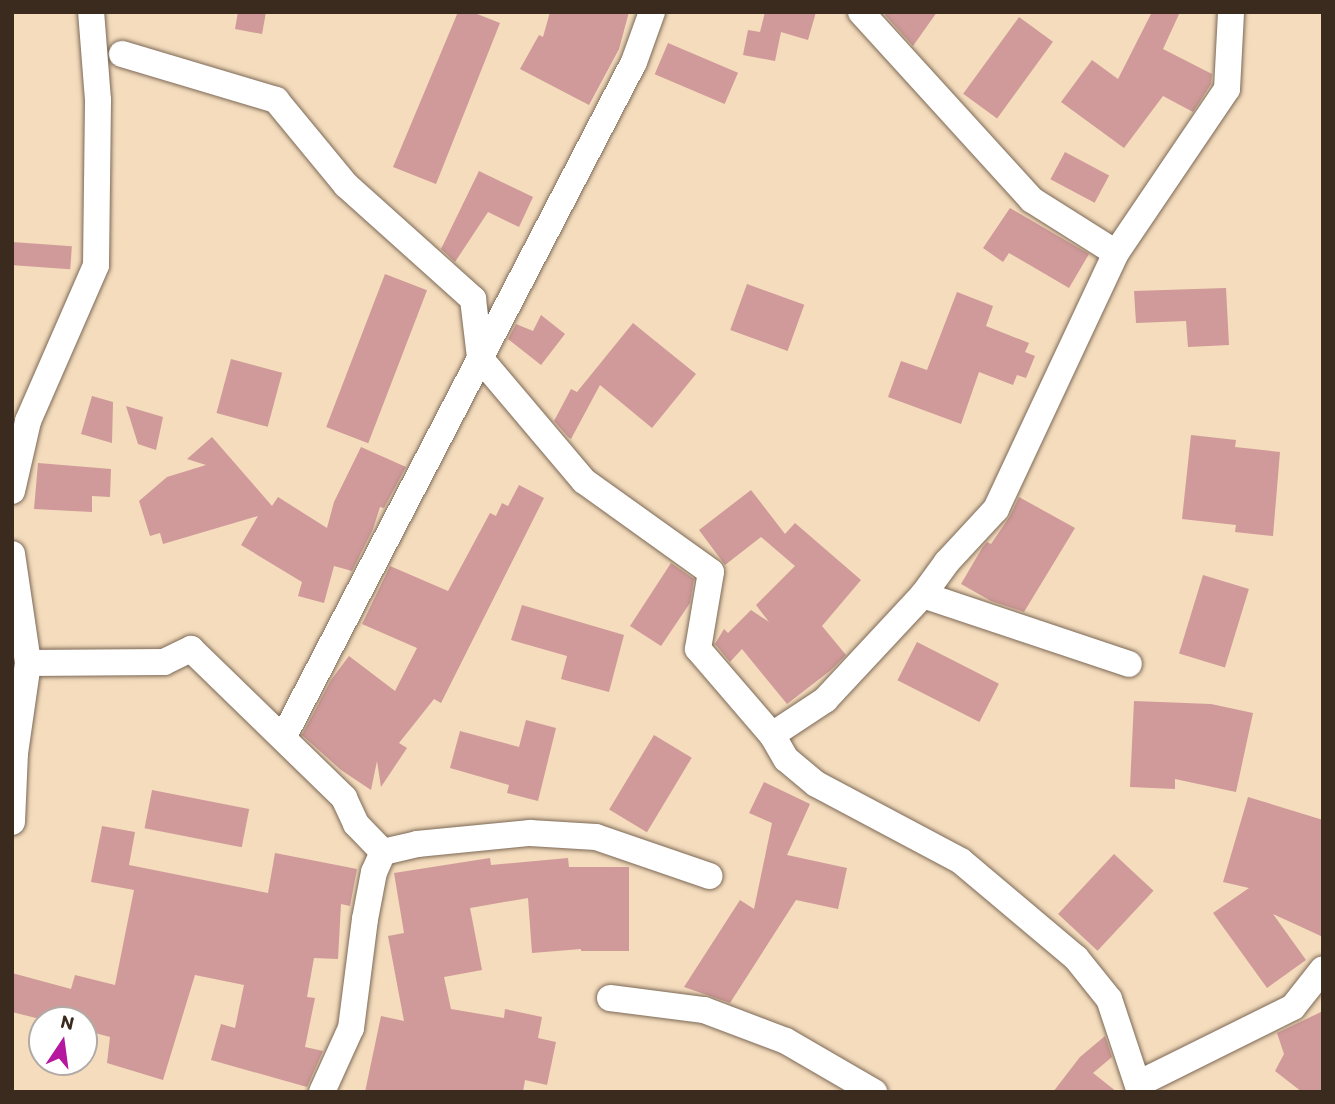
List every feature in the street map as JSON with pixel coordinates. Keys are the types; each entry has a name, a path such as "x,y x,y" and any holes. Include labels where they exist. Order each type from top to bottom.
{"street":[{"path":"12,491 27,421 96,265 98,100 90,12"},
{"path":"284,736 634,62 652,12"},
{"path":"861,12 1032,200 1116,253"},
{"path":"772,735 825,700 923,594 947,562 996,509 1116,253 1227,89 1231,12"},
{"path":"122,54 276,100 346,185 473,299 481,358 584,481 711,572 698,649 772,735 786,759 816,783 961,861 1076,958 1109,999 1139,1088 1293,1007 1323,969"},
{"path":"12,554 28,663 14,753 12,822"},
{"path":"923,594 1129,664"},
{"path":"28,663 164,662 191,649 284,736 344,798 356,824 383,852"},
{"path":"383,852 417,844 530,833 596,836 709,876"},
{"path":"323,1092 351,1028 365,919 374,872 383,852"},
{"path":"610,998 704,1010 786,1041 874,1092"}],"building":[{"path":"238,12 266,12 262,34 235,29"},
{"path":"458,12 472,12 500,23 436,184 393,167"},
{"path":"550,12 629,12 619,49 589,105 520,69 539,35 543,37"},
{"path":"765,12 816,12 808,40 781,32 775,61 743,55 748,30 760,32"},
{"path":"887,12 937,12 913,46 885,15"},
{"path":"1152,12 1180,12 1163,49 1212,74 1211,84 1193,112 1163,96 1124,148 1061,102 1092,60 1118,79"},
{"path":"1019,17 1053,42 997,119 963,94"},
{"path":"668,43 738,73 725,104 655,74"},
{"path":"1065,152 1109,175 1095,203 1050,179"},
{"path":"479,171 533,197 519,227 488,212 455,262 441,249"},
{"path":"1010,208 1089,254 1069,288 1009,253 1003,262 983,248"},
{"path":"12,242 72,246 70,269 12,265"},
{"path":"385,274 427,290 368,443 326,427"},
{"path":"747,284 804,305 788,351 730,330"},
{"path":"1226,288 1229,345 1188,347 1186,321 1136,323 1134,291"},
{"path":"957,292 993,306 986,326 1029,343 1025,352 1035,356 1026,378 1017,375 1013,385 979,372 961,424 888,397 901,361 927,370"},
{"path":"541,315 565,334 541,365 508,339 516,324 533,331"},
{"path":"633,323 696,374 652,428 600,385 571,439 554,421 571,389 577,392"},
{"path":"231,359 282,373 268,427 217,413"},
{"path":"92,396 113,402 112,443 81,434"},
{"path":"126,406 163,417 156,450 138,444"},
{"path":"1191,435 1236,440 1235,447 1280,452 1273,536 1235,532 1236,525 1182,519"},
{"path":"212,437 272,506 278,497 327,528 334,502 361,447 406,467 384,508 380,507 373,529 352,571 334,566 324,603 298,596 302,582 241,545 258,516 163,544 160,533 150,536 139,501 167,477 206,465 187,459"},
{"path":"38,463 111,469 110,497 92,496 92,512 34,509"},
{"path":"519,485 544,498 441,703 434,699 399,743 407,748 381,787 377,761 371,790 341,770 302,735 331,680 349,656 395,691 417,648 362,624 390,566 448,591 490,513 496,516 502,503 508,506"},
{"path":"751,490 785,534 795,523 861,580 822,626 846,655 787,704 742,649 730,662 715,644 724,629 728,633 751,610 769,622 756,605 795,566 761,537 725,565 699,530"},
{"path":"1019,497 1075,528 1024,612 991,601 961,584 982,548 987,542 991,544 1010,516"},
{"path":"671,563 694,579 690,603 661,646 630,626"},
{"path":"1203,575 1249,589 1225,667 1179,653"},
{"path":"522,605 624,635 609,692 561,679 567,656 511,640"},
{"path":"917,642 999,684 979,722 897,680"},
{"path":"1134,701 1211,704 1253,713 1236,792 1175,779 1175,789 1130,787"},
{"path":"526,720 556,728 538,801 507,793 509,785 450,768 460,731 519,747"},
{"path":"654,735 692,758 647,832 609,810"},
{"path":"764,782 810,804 787,855 847,868 838,909 796,900 730,1003 684,987 740,900 754,909 772,823 749,813"},
{"path":"152,790 249,809 242,847 145,828"},
{"path":"1248,797 1323,820 1323,937 1273,914 1306,960 1267,988 1213,913 1249,888 1223,882"},
{"path":"102,826 135,832 129,865 268,893 275,853 357,869 350,906 341,904 338,959 314,958 307,997 315,998 305,1047 323,1051 307,1087 211,1060 221,1024 235,1028 244,985 195,975 163,1080 107,1063 110,1037 98,1034 98,1006 28,1006 28,1016 12,1012 12,973 71,989 75,975 115,985 134,890 91,882"},
{"path":"1114,854 1153,891 1098,951 1058,914"},
{"path":"490,858 491,865 568,858 569,867 629,867 629,951 581,949 532,953 528,898 470,908 482,970 444,977 451,1009 504,1018 505,1009 542,1017 538,1038 556,1042 547,1085 525,1080 523,1092 365,1092 381,1016 404,1021 388,936 404,933 394,873"},
{"path":"1323,1011 1323,1092 1302,1092 1275,1071 1284,1054 1277,1033"},
{"path":"1105,1036 1112,1057 1093,1073 1117,1092 1053,1092 1080,1057"}]}
